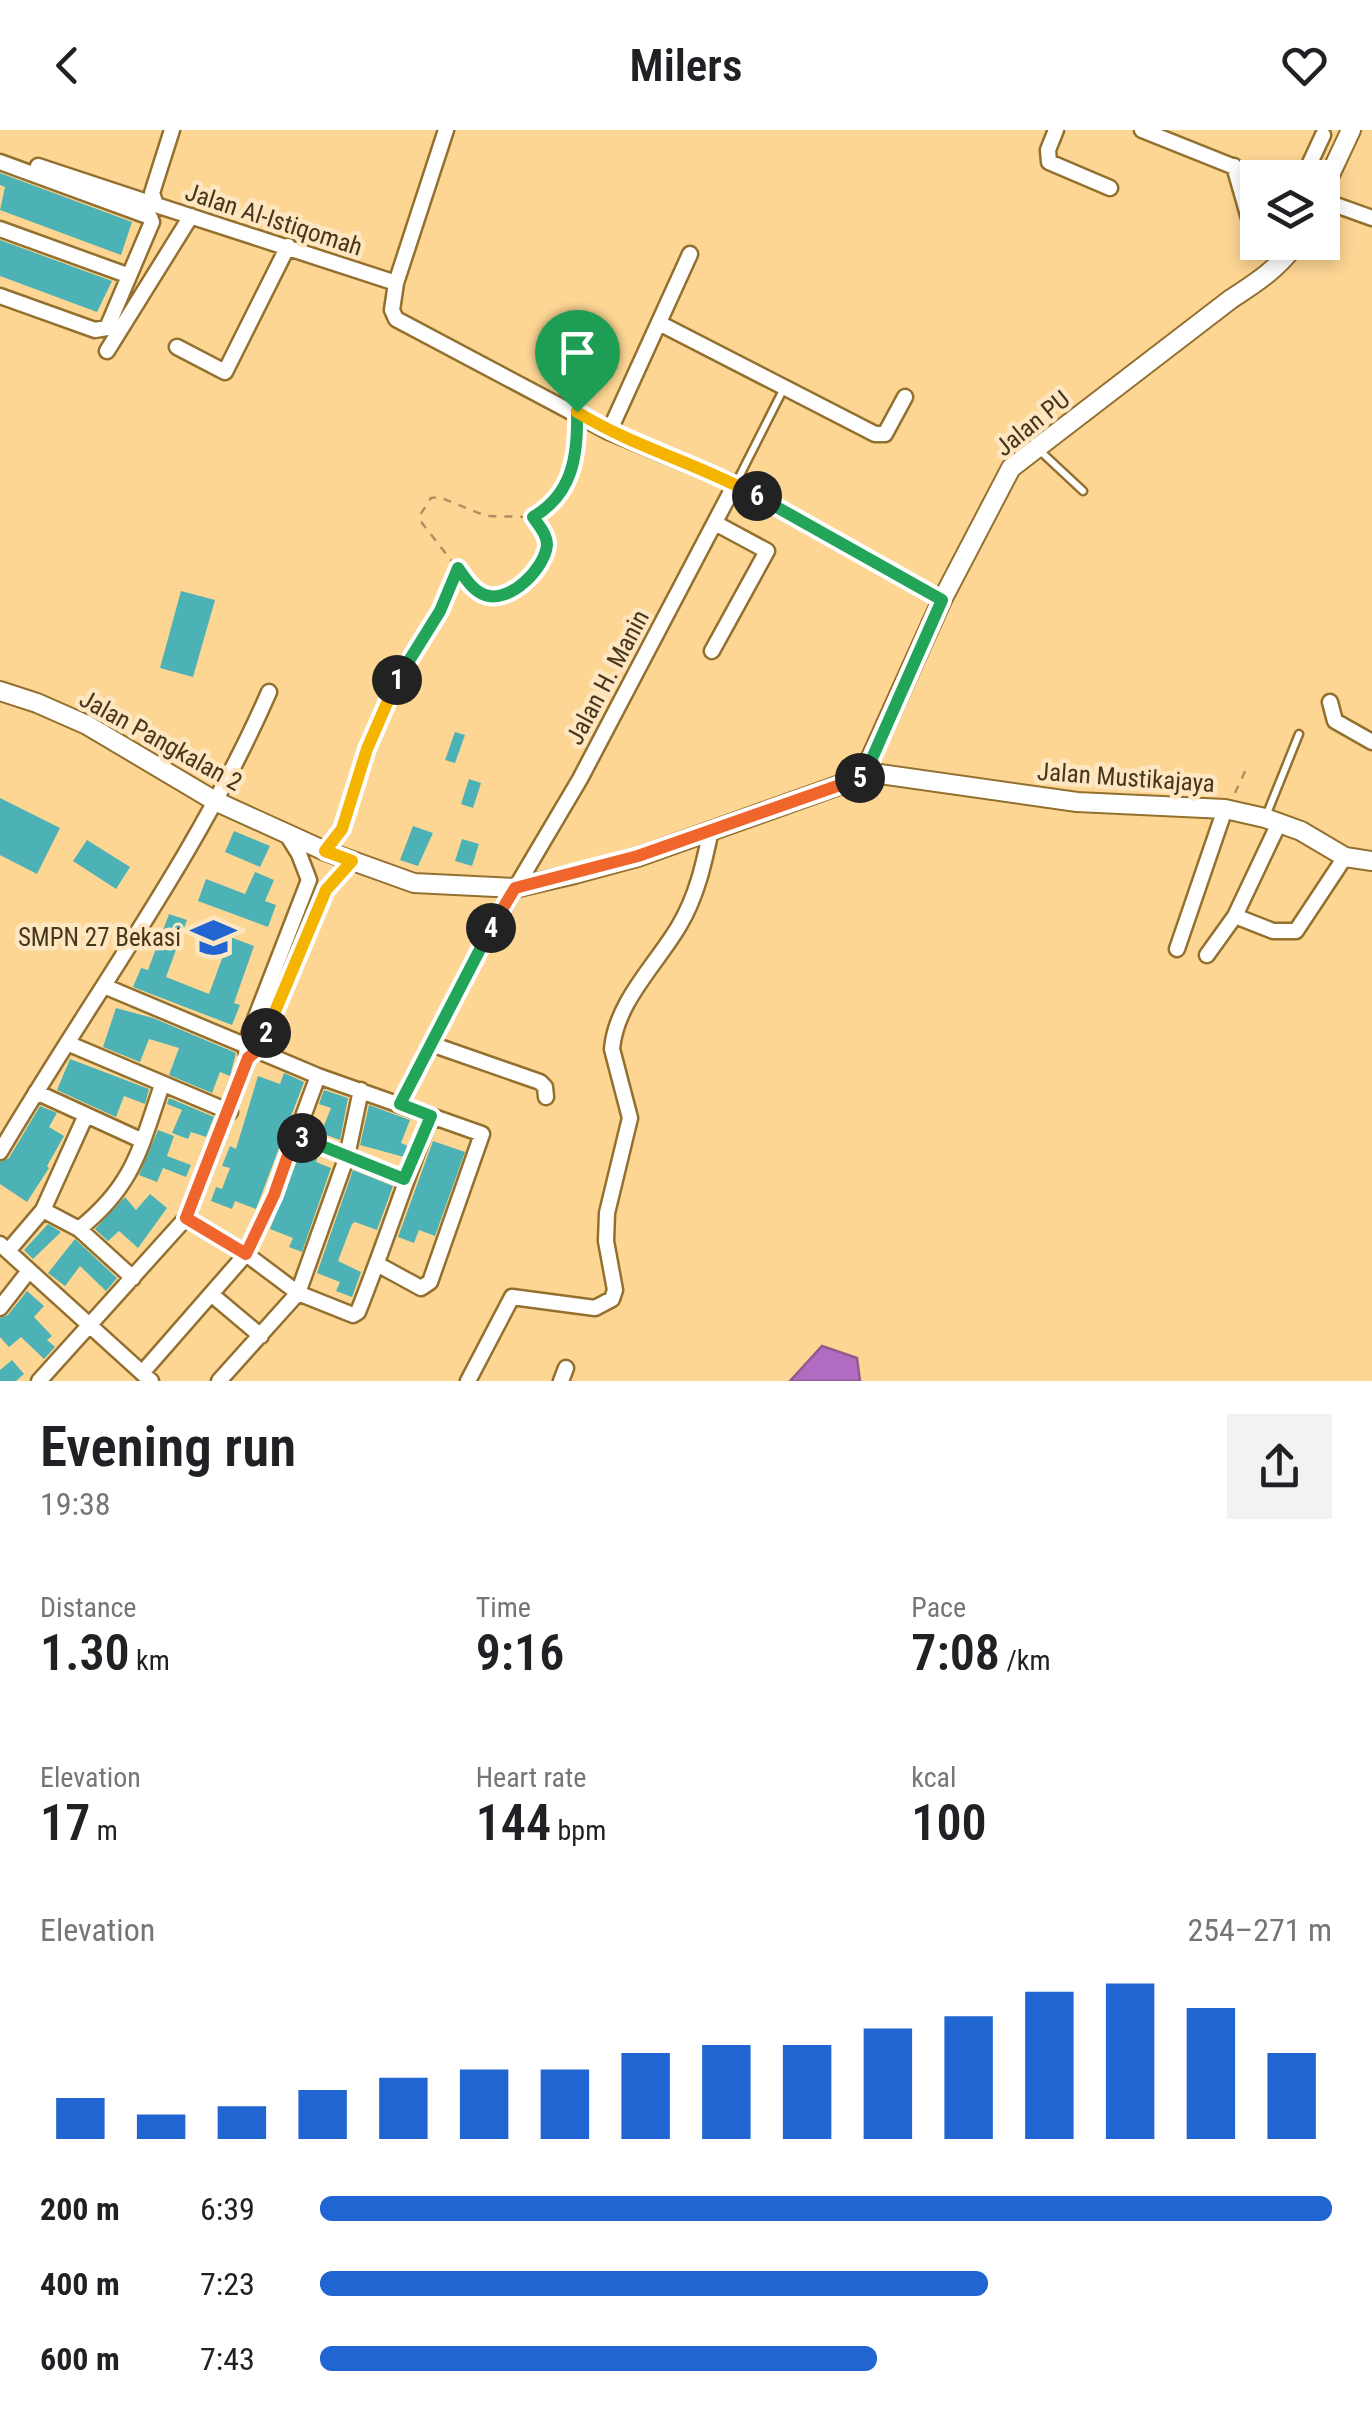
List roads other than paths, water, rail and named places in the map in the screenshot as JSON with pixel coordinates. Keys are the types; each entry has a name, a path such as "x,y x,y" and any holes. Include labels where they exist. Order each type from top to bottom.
{"street":[{"name":"Jalan Al-Istiqomah","path":"172,130 152,192 153,211 191,216 396,284"},
{"path":"446,130 396,284 392,310 396,319 610,432 735,484 942,600"},
{"path":"1056,130 1048,150 1049,162 1110,188"},
{"path":"1142,130 1240,169"},
{"path":"1308,160 1316,132 1348,136 1338,160"},
{"path":"0,160 10,157 153,211 152,222 107,328 101,330 0,296"},
{"path":"1234,166 1240,187"},
{"path":"1340,204 1372,218"},
{"path":"107,352 191,216"},
{"path":"0,228 128,275"},
{"path":"177,347 224,372 288,246"},
{"path":"610,432 690,254"},
{"name":"Jalan PU","path":"866,772 942,600 1011,468 1285,260"},
{"path":"659,323 875,434 886,434 905,397"},
{"name":"Jalan H. Manin","path":"400,1104 483,943 580,778 735,484"},
{"path":"712,651 767,551 715,523"},
{"name":"Jalan Pangkalan 2","path":"0,691 38,703 86,726 214,801 325,851 414,883 515,888 638,856 852,782 866,772"},
{"path":"0,1152 242,755 269,692"},
{"path":"1330,702 1335,721 1372,742"},
{"name":"Jalan Mustikajaya","path":"866,772 1077,802 1225,809 1272,820 1324,842 1345,857 1372,861"},
{"path":"1177,949 1225,809"},
{"path":"1207,954 1235,916 1272,820"},
{"path":"40,1381 186,1218 230,1112 308,884 299,854 284,830"},
{"path":"468,1381 512,1297 595,1308 612,1299 615,1290 606,1242 606,1213 630,1118 612,1049 613,1038 624,1011 685,914 703,871 711,830"},
{"path":"1235,916 1272,931 1296,931 1345,857"},
{"path":"251,1051 326,890 352,861"},
{"path":"308,884 326,890"},
{"path":"104,986 251,1051 482,1134 430,1282 420,1288 377,1264"},
{"path":"67,1043 230,1112"},
{"path":"431,1044 538,1081 544,1084 546,1097"},
{"path":"86,1115 43,1210 4,1247 147,1377 246,1254 274,1195 318,1076"},
{"path":"79,1229 132,1172 162,1084"},
{"path":"220,1381 298,1292 347,1156 361,1090"},
{"path":"36,1092 143,1141"},
{"path":"186,1218 246,1254 298,1292 353,1315 358,1312 377,1264 404,1179 431,1116"},
{"path":"295,1135 404,1179"},
{"path":"43,1210 79,1229 133,1278"},
{"path":"0,1308 28,1272"},
{"path":"211,1294 261,1336"}],"lane":[{"path":"735,484 782,392"},
{"path":"1037,448 1083,491"},
{"path":"1272,820 1299,734"}],"place":[{"name":"SMPN 27 Bekasi","path":"214,937"}]}
